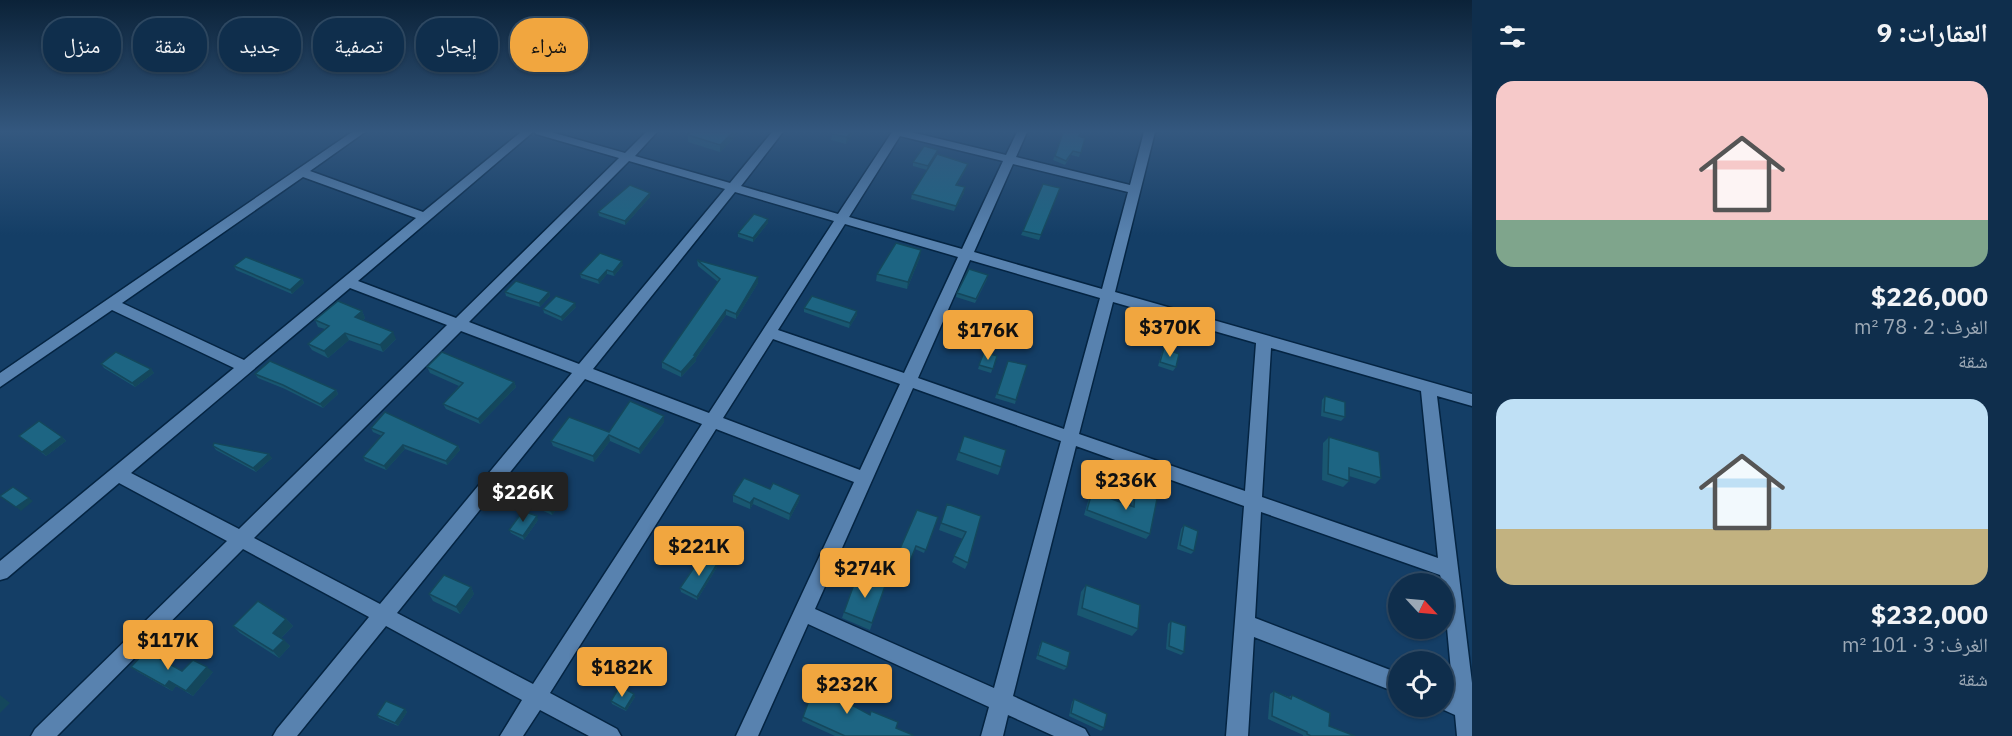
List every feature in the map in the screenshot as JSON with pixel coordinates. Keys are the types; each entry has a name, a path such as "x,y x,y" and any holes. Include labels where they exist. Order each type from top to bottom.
{"street":[{"path":"0,381 309,166"},
{"path":"0,572 486,166"},
{"path":"42,736 618,166"},
{"path":"660,166 1472,400"},
{"path":"284,736 750,166"},
{"path":"511,736 876,166"},
{"path":"747,736 1007,166"},
{"path":"1040,166 1135,190"},
{"path":"992,736 1141,166"},
{"path":"301,172 425,217"},
{"path":"348,282 864,478"},
{"path":"111,304 246,367"},
{"path":"769,332 1449,570"},
{"path":"1237,736 1264,340"},
{"path":"1428,388 1468,709 1468,736"},
{"path":"118,474 610,736"},
{"path":"803,613 1078,736"},
{"path":"1245,624 1388,679"}],"building":[{"path":"929,166 967,166 956,185 965,187 956,206 912,194"},
{"path":"1043,184 1060,188 1041,235 1023,231"},
{"path":"630,185 650,193 625,221 598,212"},
{"path":"754,214 768,219 753,238 738,233"},
{"path":"896,243 921,250 908,282 877,274"},
{"path":"600,253 622,261 613,272 607,270 598,280 580,274"},
{"path":"246,257 302,279 290,290 234,266"},
{"path":"697,260 758,277 736,314 726,310 694,355 696,355 681,372 662,362 720,279"},
{"path":"969,269 988,275 976,299 957,293"},
{"path":"516,281 549,292 539,303 505,292"},
{"path":"556,296 575,303 561,317 543,309"},
{"path":"812,296 857,311 850,323 804,308"},
{"path":"338,301 362,311 355,317 393,332 380,345 345,333 324,351 308,344 329,326 315,320"},
{"path":"1164,348 1179,354 1176,367 1160,362"},
{"path":"116,352 151,369 132,383 101,364"},
{"path":"442,352 514,382 478,419 443,404 463,383 427,367"},
{"path":"984,352 997,356 993,369 979,365"},
{"path":"270,361 336,390 320,404 255,374"},
{"path":"1008,361 1027,365 1016,400 997,394"},
{"path":"1325,396 1345,402 1345,417 1324,412"},
{"path":"630,401 664,416 639,449 609,435 593,456 551,441 569,417 609,432"},
{"path":"385,412 458,446 446,461 403,445 384,466 363,457 384,433 371,428"},
{"path":"39,421 62,437 42,452 19,436"},
{"path":"964,436 1006,450 1001,467 959,452"},
{"path":"1329,437 1379,452 1381,478 1349,468 1349,481 1328,474"},
{"path":"214,443 269,454 253,468 213,446"},
{"path":"744,478 770,489 773,483 800,495 790,514 754,498 750,503 733,495"},
{"path":"13,487 29,498 16,507 0,496"},
{"path":"550,487 565,494 551,511 536,504"},
{"path":"1092,492 1134,507 1135,492 1157,499 1150,534 1087,510"},
{"path":"947,504 981,516 968,563 954,556 966,532 941,523"},
{"path":"917,510 938,517 926,550 916,546 909,564 896,558"},
{"path":"523,511 537,516 523,536 509,530"},
{"path":"1184,525 1198,531 1194,551 1180,545"},
{"path":"702,556 717,564 697,597 680,588"},
{"path":"444,575 471,587 456,607 429,594"},
{"path":"857,576 885,586 872,623 844,612"},
{"path":"1086,585 1140,605 1138,629 1082,608"},
{"path":"258,601 286,619 273,633 284,640 273,651 233,626"},
{"path":"1171,621 1186,626 1184,652 1169,646"},
{"path":"1042,641 1070,652 1067,667 1038,655"},
{"path":"146,651 182,671 193,660 207,667 186,691 169,681 165,686 131,667"},
{"path":"816,681 847,694 844,701 870,715 871,711 898,722 896,728 913,736 845,736 803,717"},
{"path":"620,686 634,694 625,709 611,701"},
{"path":"1274,691 1291,699 1292,695 1330,713 1329,726 1355,736 1311,736 1272,716"},
{"path":"1074,699 1107,714 1104,728 1071,713"},
{"path":"386,701 405,709 395,723 377,715"}]}
